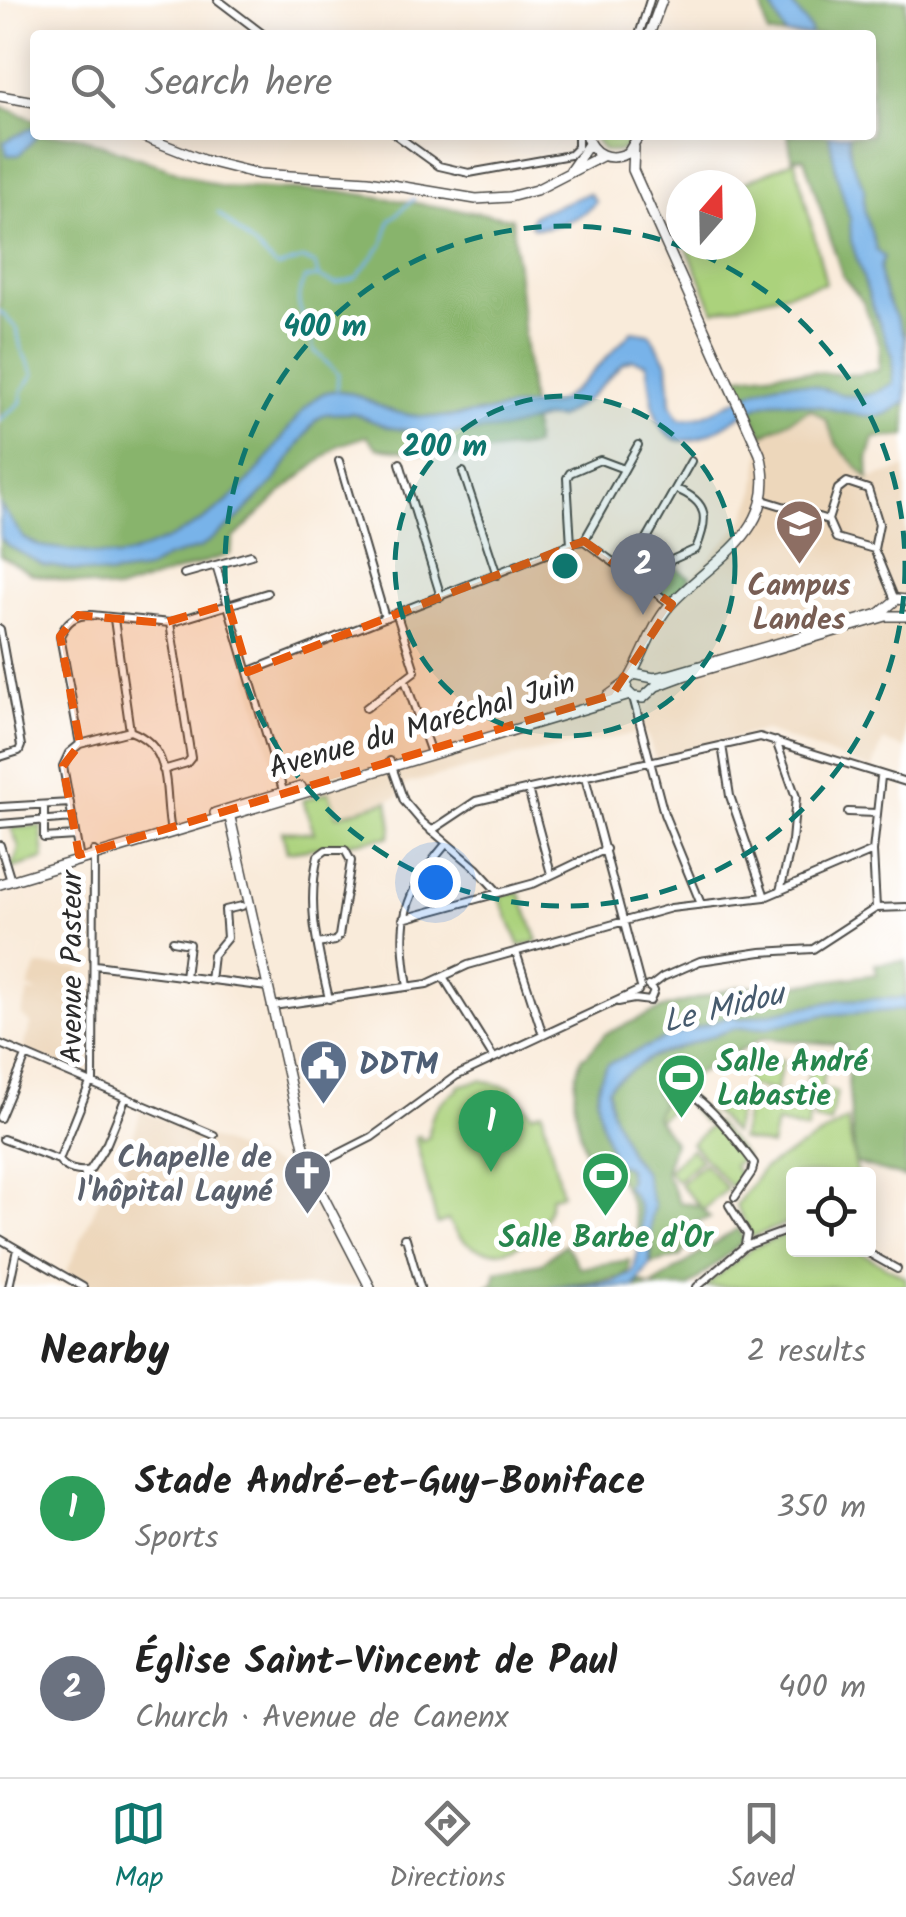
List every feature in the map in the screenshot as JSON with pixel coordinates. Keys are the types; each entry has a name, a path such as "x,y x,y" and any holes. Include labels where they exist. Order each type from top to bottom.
{"main road":[{"path":"651,30 662,0"},
{"path":"0,96 30,101"},
{"path":"152,140 202,160 260,174 380,182 476,198 522,194 547,186 602,156 620,156 634,146"},
{"path":"569,172 586,140"},
{"path":"588,140 602,156"},
{"path":"634,170 637,140"},
{"path":"620,156 634,170 764,470 763,500 743,538 672,604 652,632 628,679"},
{"path":"897,605 906,616"},
{"path":"628,679 669,676 879,614 897,605"},
{"path":"628,679 635,697 683,676 897,605"},
{"path":"642,656 651,689"},
{"name":"Avenue du Maréchal Juin","path":"5,881 612,695 628,679"},
{"name":"Avenue du Maréchal Juin","path":"430,751 635,697"},
{"path":"229,812 309,1169 370,1287"}],"street":[{"path":"218,0 257,30"},
{"path":"641,30 650,0"},
{"path":"403,140 440,166 469,172 570,155 578,147 578,140"},
{"path":"248,672 577,542 638,445"},
{"path":"339,461 385,619"},
{"path":"577,542 567,478 594,461 624,469"},
{"path":"631,574 691,462"},
{"path":"400,463 441,597"},
{"path":"463,472 497,574"},
{"path":"874,549 836,538 828,520 838,489 847,482 868,488 879,524 874,549 897,605"},
{"path":"631,574 696,548 706,526 705,517 698,503 676,489"},
{"path":"763,500 828,520"},
{"path":"577,542 672,604"},
{"path":"184,574 251,555"},
{"path":"216,565 284,795"},
{"path":"80,744 60,636 66,622 78,615 170,624 267,593"},
{"path":"366,708 415,671 397,615"},
{"path":"114,619 130,731"},
{"path":"163,770 187,763 191,758 170,624"},
{"path":"0,628 21,746 19,751 0,757"},
{"path":"405,680 430,751"},
{"path":"635,697 664,814 701,904"},
{"path":"80,857 62,766 80,744 130,731 145,736 158,748 171,829"},
{"path":"432,831 476,801 760,737 906,782"},
{"path":"776,741 796,797 792,841 780,892"},
{"path":"722,745 730,796 765,897"},
{"path":"391,763 404,801 498,892"},
{"path":"585,777 626,921 640,992 647,1002 654,992 650,987"},
{"path":"876,908 873,852 881,777"},
{"path":"528,790 551,874"},
{"path":"0,807 70,803"},
{"path":"44,806 44,838 76,836"},
{"path":"848,812 877,812"},
{"path":"0,824 72,818"},
{"path":"408,987 401,936 404,918 416,884 446,844"},
{"path":"0,846 5,881"},
{"path":"404,918 535,883 606,849"},
{"path":"317,944 332,942 339,936 351,861 344,850 323,852 317,860 311,903 317,944 328,999"},
{"path":"271,1006 408,987 444,978 468,965 671,908 765,897 873,852"},
{"name":"Avenue Pasteur","path":"92,1084 94,853"},
{"path":"210,981 213,956 227,938 225,910 242,906"},
{"path":"309,1169 372,1138 456,1076 640,992 663,977 700,961 812,949 876,908 906,907"},
{"path":"173,941 189,944 185,977"},
{"path":"516,952 542,1035"},
{"path":"95,965 267,988"},
{"path":"444,978 493,1058"},
{"path":"0,1044 214,1135"},
{"path":"0,1118 26,1056"},
{"path":"670,1083 704,1106 754,1164 735,1198"},
{"path":"59,1160 92,1084"},
{"path":"3,1139 84,1172 90,1170 107,1143 125,1099"},
{"path":"84,1172 87,1183"},
{"path":"728,1204 747,1234 745,1246"},
{"path":"698,1287 745,1246 786,1231"},
{"path":"404,1238 420,1287"},
{"path":"0,1239 83,1287"},
{"path":"9,1287 18,1249"},
{"path":"876,1257 898,1269"}],"highlighted area":[{"path":"584,541 672,604 612,695 79,855 63,766 80,744 60,636 78,615 163,623 228,604 248,672"}],"shaded area":[{"path":"811,409 826,420 837,445 869,479 906,468 906,749 883,741 872,770 764,730 655,759 646,732 546,750 406,784 398,797 336,816 329,792 280,789 248,673 580,542 668,605 743,521 755,494 763,435"},
{"path":"37,966 81,968 81,998 59,997 81,1002 80,1072 23,1049 31,1023 21,1015 29,992 40,993 28,988"},
{"path":"141,1110 302,1176 361,1287 91,1287 66,1273 111,1173 122,1175"}],"green space":[{"path":"770,0 906,0 906,436 874,438 868,459 869,479 837,445 826,420 811,409 763,435 732,377 787,371 855,375 879,370 880,345 863,302 843,277 804,158 792,158 789,140 876,140 876,30 767,30 762,5"},
{"path":"0,106 30,118 30,140 89,140 221,187 346,192 512,218 535,446 454,457 377,448 367,436 339,445 234,538 230,554 117,591 32,574 0,555"},
{"path":"596,140 631,140 618,151 603,150"},
{"path":"795,160 826,283 714,311 692,260 756,260 756,177"},
{"path":"671,565 690,577 668,599 643,577"},
{"path":"329,792 337,816 388,801 392,828 389,837 287,852 282,831 314,833 303,800"},
{"path":"41,826 44,859 10,869 19,847 11,828"},
{"path":"519,891 538,941 520,946 499,896"},
{"path":"906,961 906,1178 855,1163 845,1045 763,1038 681,1082 667,1083 656,1092 662,1104 655,1116 674,1142 665,1172 679,1202 699,1206 710,1218 685,1226 689,1243 680,1257 651,1264 652,1248 638,1239 622,1184 610,1167 590,1170 575,1100 582,1057 605,1034 663,1008 737,987 796,985 877,974 875,964"},
{"path":"752,1053 783,1060 776,1091 745,1085"},
{"path":"812,1060 827,1063 821,1089 837,1092 830,1123 814,1120 820,1095 805,1091"},
{"path":"481,1080 511,1088 532,1114 542,1111 562,1194 551,1196 546,1216 536,1232 507,1250 474,1247 459,1237 448,1220 437,1224 415,1137 420,1136 421,1141 429,1137 436,1109 458,1086"},
{"path":"679,1088 710,1117 704,1123 683,1099 658,1120 655,1116 663,1102"},
{"path":"783,1092 813,1098 807,1130 776,1123 771,1146 740,1139 747,1107 778,1114"},
{"path":"710,1100 739,1109 733,1133 709,1107"},
{"path":"847,1120 856,1167 786,1167 786,1224 752,1237 736,1205 763,1169"},
{"path":"715,1122 745,1156 733,1166 742,1177 731,1187 691,1143"},
{"path":"691,1149 701,1160 677,1181 667,1170"},
{"path":"704,1163 727,1189 703,1210 680,1184"},
{"path":"738,1228 744,1241 688,1287 650,1287"},
{"path":"786,1234 786,1257 868,1257 906,1278 906,1287 704,1287 752,1248"},
{"path":"565,1244 580,1268 629,1260 629,1271 620,1278 547,1287 487,1287 494,1283 496,1271 542,1263"}],"water":[{"path":"773,0 789,0 810,30 783,30 772,8"},
{"path":"30,129 30,140 33,140 19,155 7,155 4,142"},
{"path":"830,140 849,140 851,160 864,187 864,209 877,251 884,257 880,277 905,338 906,402 889,413 863,415 801,403 771,402 701,437 678,440 662,429 657,419 647,364 632,359 623,363 589,398 559,418 505,429 435,435 387,427 353,413 325,414 315,421 274,482 233,523 200,548 166,558 146,570 107,575 43,565 0,537 0,505 24,538 40,546 118,557 130,554 188,529 221,507 251,479 308,405 324,393 341,391 389,410 422,417 550,404 583,381 632,331 650,334 668,364 671,404 679,419 701,416 781,383 811,385 849,396 877,392 893,383 893,356 851,241 850,219"},
{"path":"589,193 596,202 576,217 543,228 534,228 530,223 533,215"},
{"path":"906,998 906,1010 824,1015 767,1028 736,1028 651,1057 612,1083 608,1089 611,1110 629,1153 644,1172 654,1207 650,1265 633,1287 551,1287 614,1282 633,1272 636,1261 641,1216 626,1187 627,1167 614,1162 597,1100 601,1076 608,1064 668,1037 732,1016 741,1019 840,1000"}],"waterway":[{"path":"337,390 338,374 313,349 300,307 300,289 305,278 318,277 336,284 356,278 383,244 390,220 414,199"},
{"path":"218,213 277,267 304,259 315,264 318,276"},
{"path":"0,311 17,329 21,349 34,374 22,391 21,402 0,420"}],"place":[{"name":"Campus Landes","path":"799,566"},
{"name":"Église Saint-Vincent de Paul","path":"643,615"},
{"name":"DDTM","path":"324,1106"},
{"name":"Salle André Labastie","path":"682,1120"},
{"name":"Stade André-et-Guy-Boniface","path":"491,1172"},
{"name":"Chapelle de l'hôpital Layné","path":"307,1216"},
{"name":"Salle Barbe d'Or","path":"606,1218"}],"water label":[{"name":"Le Midou","path":"723,1007"}]}
